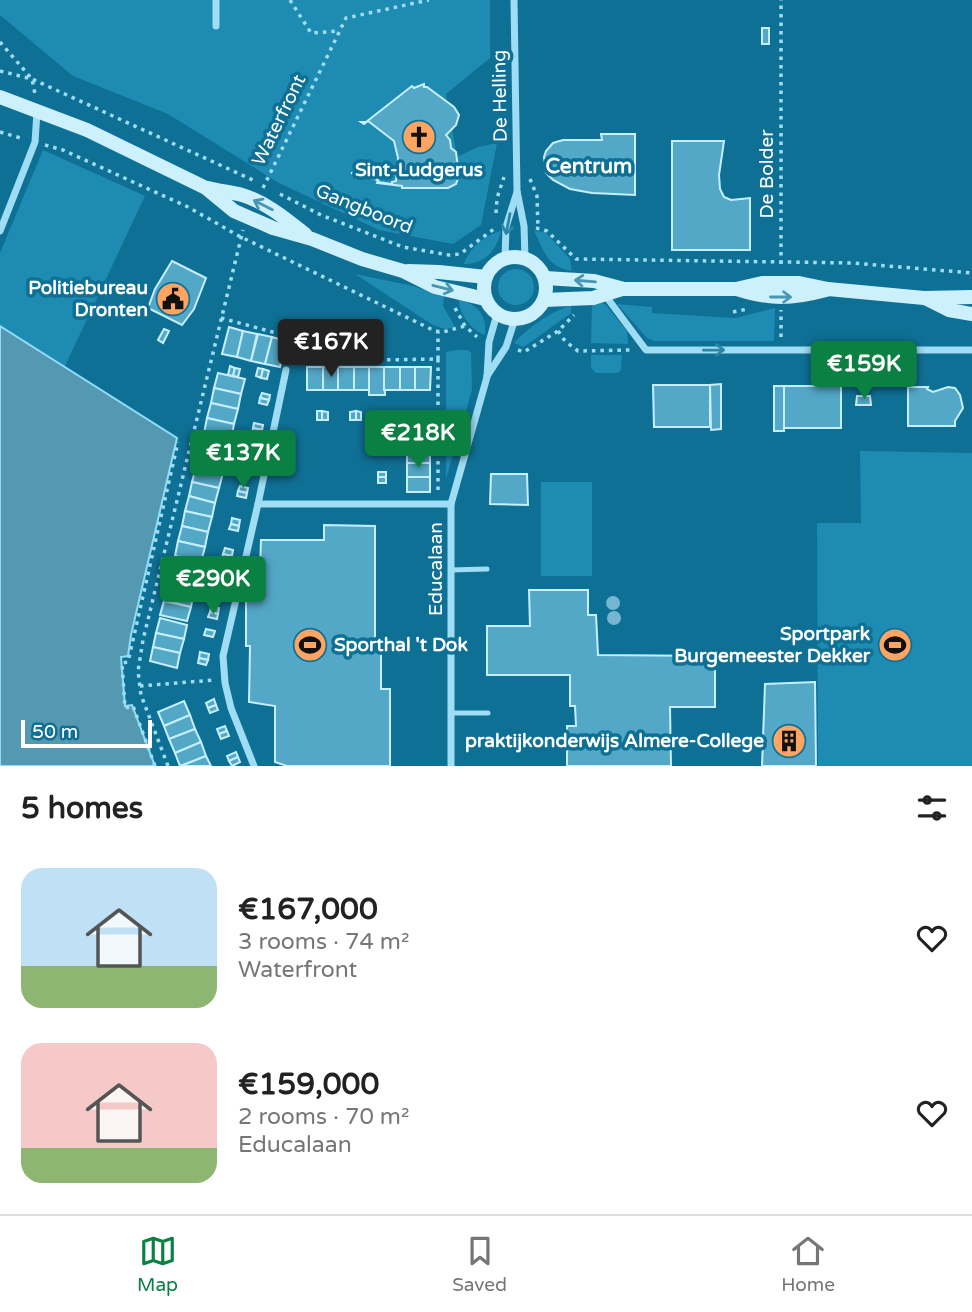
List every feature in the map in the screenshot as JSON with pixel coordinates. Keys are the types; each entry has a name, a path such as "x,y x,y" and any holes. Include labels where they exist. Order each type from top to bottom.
{"main road":[{"path":"0,97 87,130 206,188 234,211 249,218 403,271 435,287 485,299 498,314 515,319 532,314 544,300 547,289 545,278 537,265 525,258 505,258 493,265 486,276 485,299"},
{"path":"206,188 242,195 257,201 277,212 312,239"},
{"path":"403,271 486,276"},
{"path":"545,278 594,281 624,289"},
{"path":"544,300 593,298 624,289 736,289 762,298 781,290 798,297 828,289 924,298 972,298"},
{"path":"924,298 950,310 972,314"}],"street":[{"path":"216,0 216,26"},
{"name":"De Helling","path":"514,0 517,191 524,226 525,258"},
{"path":"0,231 35,142 37,111"},
{"name":"De Helling","path":"505,258 506,227 517,191"},
{"path":"604,294 646,350 972,350"},
{"name":"Educalaan","path":"451,766 451,504 487,377 489,342 498,314"},
{"name":"Educalaan","path":"487,377 506,347 515,319"},
{"path":"254,766 231,708 224,679 223,656 286,370"},
{"path":"258,504 451,504"}],"lane":[{"path":"882,350 882,367"},
{"path":"451,570 487,569"},
{"path":"451,713 488,713"}],"path":[{"path":"290,0 311,33 339,31 346,18 429,0"},
{"name":"De Bolder","path":"780,349 781,0"},
{"name":"Waterfront","path":"257,201 339,31"},
{"path":"0,42 33,79"},
{"name":"Gangboord","path":"0,71 33,79 321,215 403,247 460,254 495,228 506,227"},
{"path":"0,132 63,150 163,196 239,236 439,332 465,326 472,334 489,342"},
{"path":"168,766 151,724 138,671 143,640 239,236 249,218"},
{"path":"524,226 547,230 576,259 852,263 972,273"},
{"path":"576,259 576,280"},
{"path":"506,347 524,352 558,331 574,316 575,299"},
{"path":"221,318 291,337 315,361 438,359"},
{"path":"558,331 565,341 578,351 646,350"},
{"path":"438,504 439,332"},
{"path":"286,370 291,337"},
{"path":"155,766 133,706 125,708 122,663 128,662 178,442"},
{"path":"140,686 224,679"}],"shaded area":[{"path":"0,0 490,0 490,58 446,94 457,157 478,147 497,143 481,225 453,244 379,230 279,183 168,114 73,76 0,15"},
{"path":"43,150 145,196 65,366 0,326 0,253"},
{"path":"501,231 489,255 478,262 464,264 478,243"},
{"path":"534,231 548,235 570,259 572,271 551,262"},
{"path":"516,269 529,274 534,287 529,300 516,305 503,300 498,287 503,274"},
{"path":"355,274 413,286 444,296 443,306 455,327 445,329 433,325"},
{"path":"459,299 480,311 485,335 475,330 467,321"},
{"path":"592,303 605,304 627,331 628,344 591,343"},
{"path":"617,304 652,307 652,313 735,318 775,308 774,341 654,341 647,338"},
{"path":"571,306 571,313 528,344 523,347 514,343 540,321"},
{"path":"0,326 177,438 128,656 121,657 125,706 132,705 155,766 0,766"},
{"path":"468,350 471,353 472,390 446,479 446,352"},
{"path":"591,355 622,355 621,370 618,373 596,373 591,368"},
{"name":"Sportpark Burgemeester Dekker","path":"860,451 972,453 972,766 818,766 817,523 861,523"},
{"path":"541,482 592,482 592,576 541,576"}],"building":[{"path":"762,28 769,28 769,44 762,44"},
{"name":"Sint-Ludgerus","path":"424,84 424,87 454,107 459,115 456,125 446,135 451,148 456,152 459,176 456,184 448,188 402,188 377,183 378,180 351,173 379,179 378,182 392,184 396,181 398,158 394,141 368,121 364,124 361,122 366,122 412,86 414,88"},
{"path":"601,134 635,134 635,195 570,189 546,173 544,157 553,143 563,140 602,140"},
{"path":"672,141 724,141 719,175 720,189 724,197 731,200 750,198 750,250 672,250"},
{"path":"172,261 206,278 194,309 182,325 148,308 155,289"},
{"path":"229,327 243,331 237,357 222,354"},
{"path":"164,329 169,331 163,343 158,340"},
{"path":"243,331 257,334 251,361 237,357"},
{"path":"258,334 272,337 265,364 251,361"},
{"path":"272,337 286,341 280,367 265,364"},
{"path":"230,366 235,368 233,376 228,375"},
{"path":"307,367 323,367 323,390 307,390"},
{"path":"323,367 338,367 338,390 323,390"},
{"path":"338,367 354,367 354,390 338,390"},
{"path":"354,367 369,367 369,390 354,390"},
{"path":"369,367 384,367 385,395 369,395"},
{"path":"384,367 400,367 400,390 384,390"},
{"path":"400,367 415,367 415,390 400,390"},
{"path":"415,367 431,367 430,390 415,390"},
{"path":"235,368 240,369 238,377 233,376"},
{"path":"258,368 263,369 261,378 256,376"},
{"path":"263,369 269,371 267,379 261,378"},
{"path":"218,373 245,379 241,394 214,388"},
{"path":"721,384 721,429 711,430 710,385"},
{"path":"653,385 710,385 710,427 654,427"},
{"path":"774,386 784,386 784,431 774,431"},
{"path":"784,386 841,386 841,428 784,428"},
{"path":"908,387 928,387 927,389 933,392 948,387 955,388 963,408 955,426 908,426"},
{"path":"214,388 241,394 238,409 211,403"},
{"path":"262,393 270,395 269,400 260,398"},
{"path":"857,396 870,396 871,405 856,405"},
{"path":"260,398 269,400 267,405 259,403"},
{"path":"211,403 238,409 234,424 207,418"},
{"path":"317,411 322,411 322,420 317,420"},
{"path":"322,411 328,412 328,420 322,420"},
{"path":"356,411 361,412 361,420 356,420"},
{"path":"356,411 356,420 350,420 350,412"},
{"path":"379,412 384,412 384,420 379,420"},
{"path":"384,412 390,412 390,420 384,420"},
{"path":"410,412 416,412 416,421 410,420"},
{"path":"416,412 421,412 421,421 416,421"},
{"path":"207,418 234,424 231,440 204,433"},
{"path":"254,423 263,425 262,430 253,428"},
{"path":"253,428 262,430 260,436 252,434"},
{"path":"204,433 231,440 227,455 200,448"},
{"path":"407,433 430,434 430,448 407,448"},
{"path":"378,443 387,443 387,448 378,448"},
{"path":"378,448 387,448 387,454 378,454"},
{"path":"407,448 430,448 430,463 407,463"},
{"path":"199,452 226,458 223,473 196,467"},
{"path":"247,453 256,455 254,461 246,458"},
{"path":"245,463 253,465 252,471 244,469"},
{"path":"407,463 430,463 430,477 407,477"},
{"path":"196,467 223,473 219,488 192,482"},
{"path":"378,472 386,472 386,477 378,477"},
{"path":"491,474 527,474 528,505 490,504"},
{"path":"378,477 386,477 386,483 378,483"},
{"path":"407,477 430,477 430,492 407,492"},
{"path":"192,482 219,488 215,503 189,496"},
{"path":"240,486 248,488 247,493 238,491"},
{"path":"238,491 247,493 246,498 237,496"},
{"path":"189,496 215,503 212,517 185,511"},
{"path":"185,511 212,517 208,532 182,526"},
{"path":"232,518 240,520 239,526 231,524"},
{"path":"231,524 239,526 238,531 229,529"},
{"name":"Sporthal 't Dok","path":"324,525 375,526 375,647 381,647 381,689 390,689 390,766 287,766 275,762 275,706 249,702 250,646 246,646 246,568 260,568 261,540 324,540"},
{"path":"182,526 208,532 205,547 178,541"},
{"path":"178,541 205,547 201,562 175,556"},
{"path":"225,548 233,550 232,556 223,554"},
{"path":"223,554 232,556 231,561 222,559"},
{"path":"175,556 201,562 205,567 203,575 198,574 198,577 171,571"},
{"path":"171,571 198,577 194,592 168,585"},
{"path":"218,576 226,578 225,583 217,581"},
{"path":"217,581 225,583 224,589 216,587"},
{"path":"168,585 194,592 191,607 164,600"},
{"path":"529,590 588,590 588,615 596,615 598,655 715,656 715,707 670,707 671,766 567,766 567,726 576,726 575,706 570,706 570,675 487,675 487,626 530,626"},
{"path":"164,601 191,607 187,621 160,615"},
{"path":"211,606 219,608 218,614 210,612"},
{"path":"210,612 218,614 217,619 208,617"},
{"path":"160,618 187,625 184,639 156,633"},
{"path":"206,629 215,631 213,637 204,635"},
{"path":"156,633 184,639 180,653 153,647"},
{"path":"153,647 180,653 177,668 150,661"},
{"path":"200,652 209,654 208,660 199,658"},
{"path":"199,658 208,660 206,665 198,663"},
{"name":"praktijkonderwijs Almere-College","path":"815,682 816,766 762,766 765,684"},
{"path":"214,699 216,705 208,708 206,703"},
{"path":"184,701 190,715 164,726 158,712"},
{"path":"216,705 218,710 210,713 208,708"},
{"path":"190,715 195,729 169,739 164,726"},
{"path":"225,726 227,731 219,734 217,729"},
{"path":"195,729 201,742 175,753 169,739"},
{"path":"227,731 229,736 221,739 219,734"},
{"path":"201,742 206,756 180,766 175,753"},
{"path":"236,752 238,757 229,761 227,756"},
{"path":"206,756 211,766 181,766"},
{"path":"238,757 240,762 232,766 229,761"}],"place":[{"name":"Sint-Ludgerus","path":"419,137"},
{"name":"Politiebureau Dronten","path":"173,299"},
{"name":"Sporthal 't Dok","path":"310,645"},
{"name":"Sportpark Burgemeester Dekker","path":"895,645"},
{"name":"praktijkonderwijs Almere-College","path":"789,741"}],"district":[{"name":"Centrum","path":"589,166"}]}
